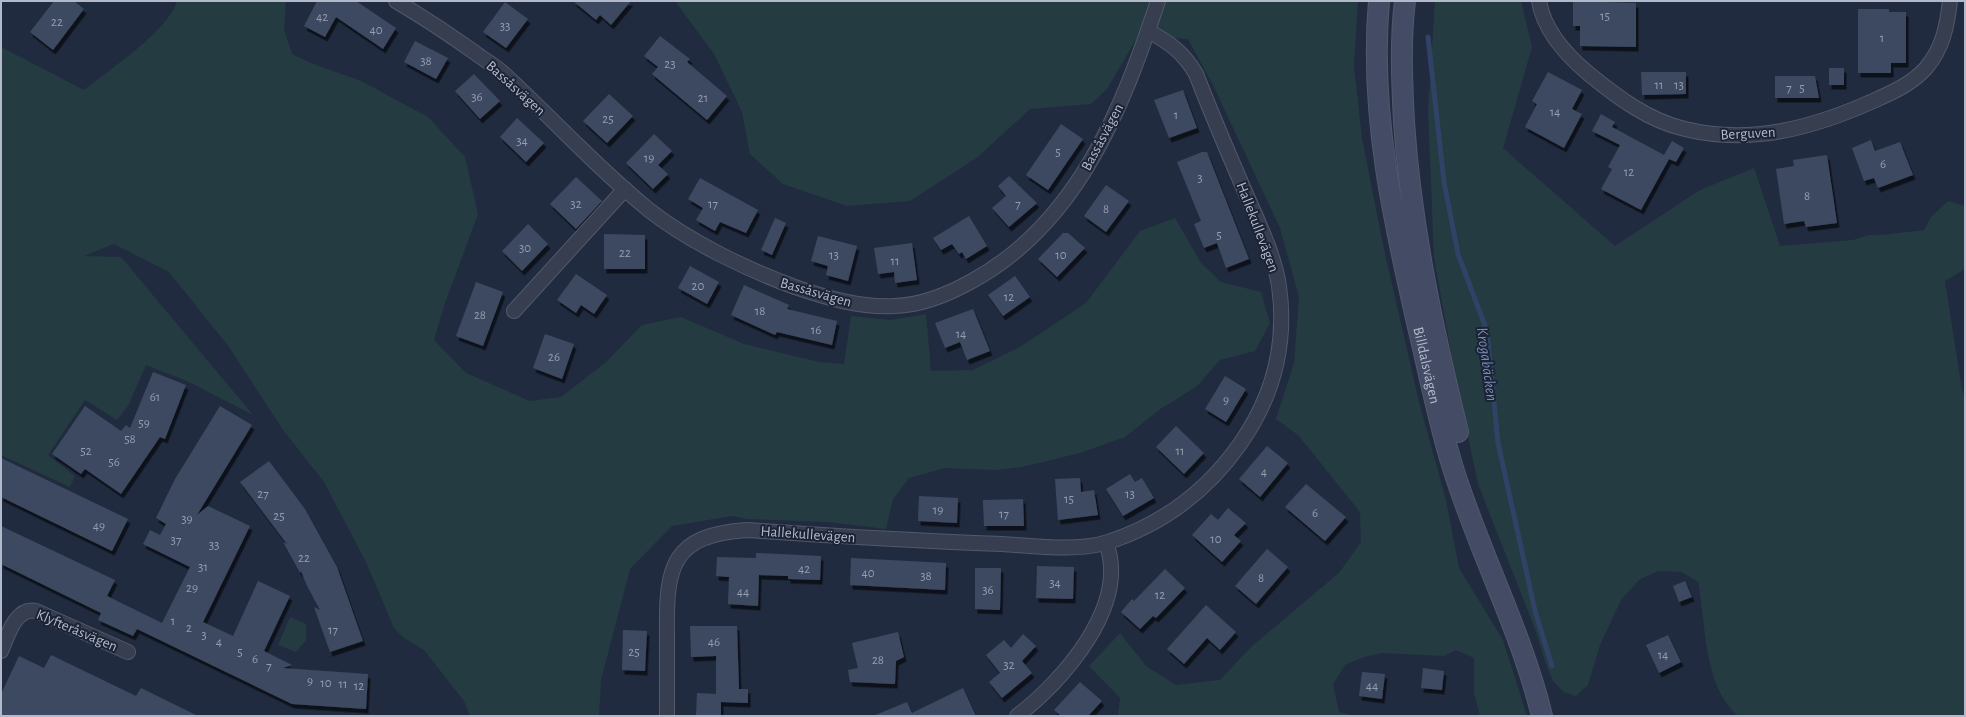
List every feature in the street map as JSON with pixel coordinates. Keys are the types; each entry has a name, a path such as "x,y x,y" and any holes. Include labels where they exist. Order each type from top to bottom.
{"street":[{"name":"Bassåsvägen","path":"396,1 501,71 624,188 650,211 679,231 772,279 826,298 857,304 895,306 922,302 956,290 986,273 1021,248 1054,216 1080,178 1105,137 1118,110 1158,1"},
{"name":"Billdalsvägen","path":"1379,1 1376,50 1379,117 1394,216 1408,284 1452,468 1473,525 1520,641 1533,681 1542,716"},
{"name":"Billdalsvägen","path":"1405,1 1402,78 1407,158 1417,240 1446,384 1466,466 1484,522 1530,638 1553,716"},
{"name":"Berguven","path":"1539,1 1541,12 1550,31 1571,59 1612,94 1653,118 1683,129 1709,134 1737,136 1788,131 1813,124 1858,108 1909,83 1925,69 1942,45 1950,1"},
{"name":"Hallekullevägen","path":"667,716 666,607 669,578 675,563 685,550 700,539 725,531 747,530 940,542 1064,547 1106,543 1159,521 1190,500 1234,453 1259,414 1272,381 1280,347 1281,316 1279,284 1270,251 1196,74 1189,62 1172,44 1148,31"},
{"path":"514,311 624,188"},
{"path":"1017,716 1033,704 1061,676 1082,648 1099,619 1110,588 1112,564 1106,543"},
{"name":"Klyfteråsvägen","path":"1,651 17,618 22,612 29,609 36,610 128,652"}],"green space":[{"path":"177,1 286,1 284,30 292,54 311,63 361,81 428,117 465,157 478,214 445,303 434,340 466,373 530,401 561,397 605,363 642,325 681,317 744,344 819,362 844,364 851,316 890,320 926,314 931,371 973,370 1020,347 1086,303 1140,231 1175,218 1201,263 1221,282 1261,292 1270,323 1255,351 1220,360 1197,386 1159,410 1125,437 1080,453 1022,467 997,470 945,468 909,478 893,499 886,529 827,522 747,519 732,516 672,526 630,569 601,680 599,716 470,716 464,701 424,650 404,638 394,628 366,562 324,482 283,430 229,347 169,272 114,244 84,256 121,257 253,415 189,382 146,365 128,406 117,420 85,400 48,455 75,476 70,487 1,455 1,47 84,90 150,37 171,13"},
{"path":"675,1 1358,1 1354,67 1362,138 1384,249 1419,402 1446,500 1459,568 1503,640 1527,716 1480,716 1474,693 1474,658 1456,650 1444,656 1383,653 1364,657 1345,665 1333,684 1339,712 1353,716 1118,716 1120,698 1089,666 1120,633 1146,666 1176,685 1220,680 1252,646 1339,573 1361,542 1360,512 1298,435 1276,419 1294,363 1299,297 1280,228 1213,85 1188,39 1138,36 1107,89 1091,104 1030,109 978,157 910,201 847,206 783,184 750,154 742,112 714,54"},
{"path":"1435,1 1521,1 1532,47 1503,148 1615,246 1700,190 1754,168 1780,246 1853,240 1869,235 1924,230 1931,217 1948,201 1965,206 1965,269 1945,281 1962,390 1965,397 1965,716 1738,716 1727,703 1718,688 1712,671 1705,635 1698,582 1682,572 1658,571 1639,580 1621,600 1600,645 1588,685 1576,696 1564,692 1553,681 1535,629 1478,484 1457,385 1434,258 1428,111"},
{"path":"290,617 306,624 306,640 296,652 278,645"}],"building":[{"path":"54,1 74,1 84,9 53,50 30,32"},
{"path":"317,1 356,1 396,28 383,49 336,17 325,37 304,26"},
{"path":"573,1 631,1 611,25 600,15 596,20"},
{"path":"1573,1 1636,3 1636,47 1580,46 1580,26 1573,26"},
{"path":"505,2 528,19 506,48 483,32"},
{"path":"1858,9 1889,9 1889,12 1906,12 1906,63 1891,63 1891,73 1858,73"},
{"path":"660,36 690,59 687,62 727,96 707,120 652,74 658,67 644,56"},
{"path":"415,41 448,58 436,79 404,62"},
{"path":"1829,68 1844,68 1844,85 1829,85"},
{"path":"1548,72 1582,90 1572,109 1582,114 1564,148 1525,127 1537,104 1532,101"},
{"path":"1641,72 1686,72 1686,94 1642,95"},
{"path":"474,74 500,101 480,119 455,91"},
{"path":"1775,76 1815,76 1819,98 1775,98"},
{"path":"1183,90 1197,128 1169,138 1154,100"},
{"path":"609,94 633,116 607,143 583,121"},
{"path":"1601,114 1615,122 1612,127 1664,155 1672,141 1684,148 1676,162 1669,159 1641,210 1601,189 1612,169 1608,167 1620,145 1592,131"},
{"path":"517,118 544,143 526,162 500,137"},
{"path":"1061,124 1083,139 1048,190 1026,175"},
{"path":"654,134 672,151 658,165 668,174 653,189 626,163"},
{"path":"1871,140 1875,151 1900,142 1913,175 1878,188 1874,178 1864,181 1852,148"},
{"path":"1202,152 1207,152 1249,259 1226,268 1217,243 1204,248 1194,224 1201,221 1177,162"},
{"path":"1827,155 1837,223 1806,227 1804,221 1784,224 1776,169 1794,166 1793,160"},
{"path":"1009,176 1037,203 1009,227 992,208 1006,196 998,186"},
{"path":"576,177 602,201 576,229 550,204"},
{"path":"700,178 758,210 746,233 720,222 715,231 696,220 703,208 688,199"},
{"path":"1106,185 1129,201 1106,232 1084,216"},
{"path":"969,216 987,246 966,259 962,252 959,254 952,244 941,250 933,238"},
{"path":"775,218 786,223 772,255 761,250"},
{"path":"528,224 548,244 522,271 502,251"},
{"path":"1063,233 1068,233 1085,248 1057,277 1038,259"},
{"path":"604,234 645,235 645,269 604,269"},
{"path":"818,236 857,246 848,281 826,275 828,266 811,261"},
{"path":"912,243 917,280 895,283 894,272 878,274 874,248"},
{"path":"690,266 719,282 707,304 678,288"},
{"path":"576,274 607,295 594,314 581,305 576,313 557,300"},
{"path":"1015,276 1030,297 1003,316 988,295"},
{"path":"476,282 503,292 483,346 456,336"},
{"path":"744,285 789,305 787,309 837,321 832,345 777,332 775,335 731,315"},
{"path":"973,309 990,351 967,360 960,342 945,348 935,323"},
{"path":"545,334 574,344 562,379 533,368"},
{"path":"153,372 186,385 165,439 160,437 121,494 85,469 81,474 52,454 85,406 121,431 126,425 130,428"},
{"path":"1225,376 1246,389 1226,422 1205,409"},
{"path":"220,406 252,425 197,515 208,506 250,526 203,622 233,636 258,581 290,596 264,651 292,665 283,668 368,674 366,709 292,704 137,629 133,636 98,620 101,613 1,564 1,526 115,580 107,596 162,623 190,567 143,544 150,530 160,535 166,524 156,518 175,479"},
{"path":"1176,426 1204,453 1184,474 1156,447"},
{"path":"1267,446 1288,463 1260,497 1239,479"},
{"path":"1,458 128,519 112,551 1,497"},
{"path":"269,461 305,509 337,567 363,641 330,652 314,607 320,610 301,571 300,573 283,542 287,544 240,482"},
{"path":"1130,474 1135,482 1142,478 1154,498 1123,516 1106,489"},
{"path":"1080,478 1081,492 1094,490 1098,515 1058,520 1055,479"},
{"path":"1306,484 1346,517 1325,541 1285,507"},
{"path":"919,496 958,498 957,523 918,521"},
{"path":"1023,499 1024,526 984,526 983,500"},
{"path":"1228,508 1246,523 1234,535 1241,541 1222,562 1192,535 1211,514 1218,520"},
{"path":"1267,549 1288,567 1256,604 1235,586"},
{"path":"756,553 821,556 820,580 788,579 788,576 759,575 758,606 728,604 729,577 716,576 717,557 756,558"},
{"path":"851,558 946,563 945,590 850,585"},
{"path":"1037,566 1074,567 1073,599 1036,598"},
{"path":"975,568 1001,568 1000,610 975,609"},
{"path":"1165,569 1185,588 1156,618 1153,616 1140,629 1121,612 1132,599 1134,601"},
{"path":"1685,581 1692,597 1679,602 1673,586"},
{"path":"1206,605 1236,632 1220,650 1207,638 1184,664 1167,649"},
{"path":"690,626 737,626 739,689 748,689 748,703 721,702 721,716 696,716 697,693 716,694 716,656 691,657"},
{"path":"623,630 647,631 645,671 622,670"},
{"path":"898,632 904,657 896,661 895,684 850,682 848,670 858,668 852,643"},
{"path":"1023,634 1036,646 1022,661 1032,673 1002,698 989,682 1000,673 986,655 1004,640 1011,648"},
{"path":"1668,635 1681,662 1659,673 1646,645"},
{"path":"51,655 136,696 141,688 198,716 1,716 1,694 19,656 44,668"},
{"path":"1423,668 1444,671 1442,690 1421,688"},
{"path":"1362,672 1385,674 1382,699 1359,696"},
{"path":"1080,682 1102,701 1088,716 1061,716 1054,710"},
{"path":"963,688 976,716 873,716 907,702 912,713"}],"waterway":[{"name":"Krogabäcken","path":"1428,37 1444,182 1458,254 1487,331 1498,443 1535,611 1552,666"}]}
